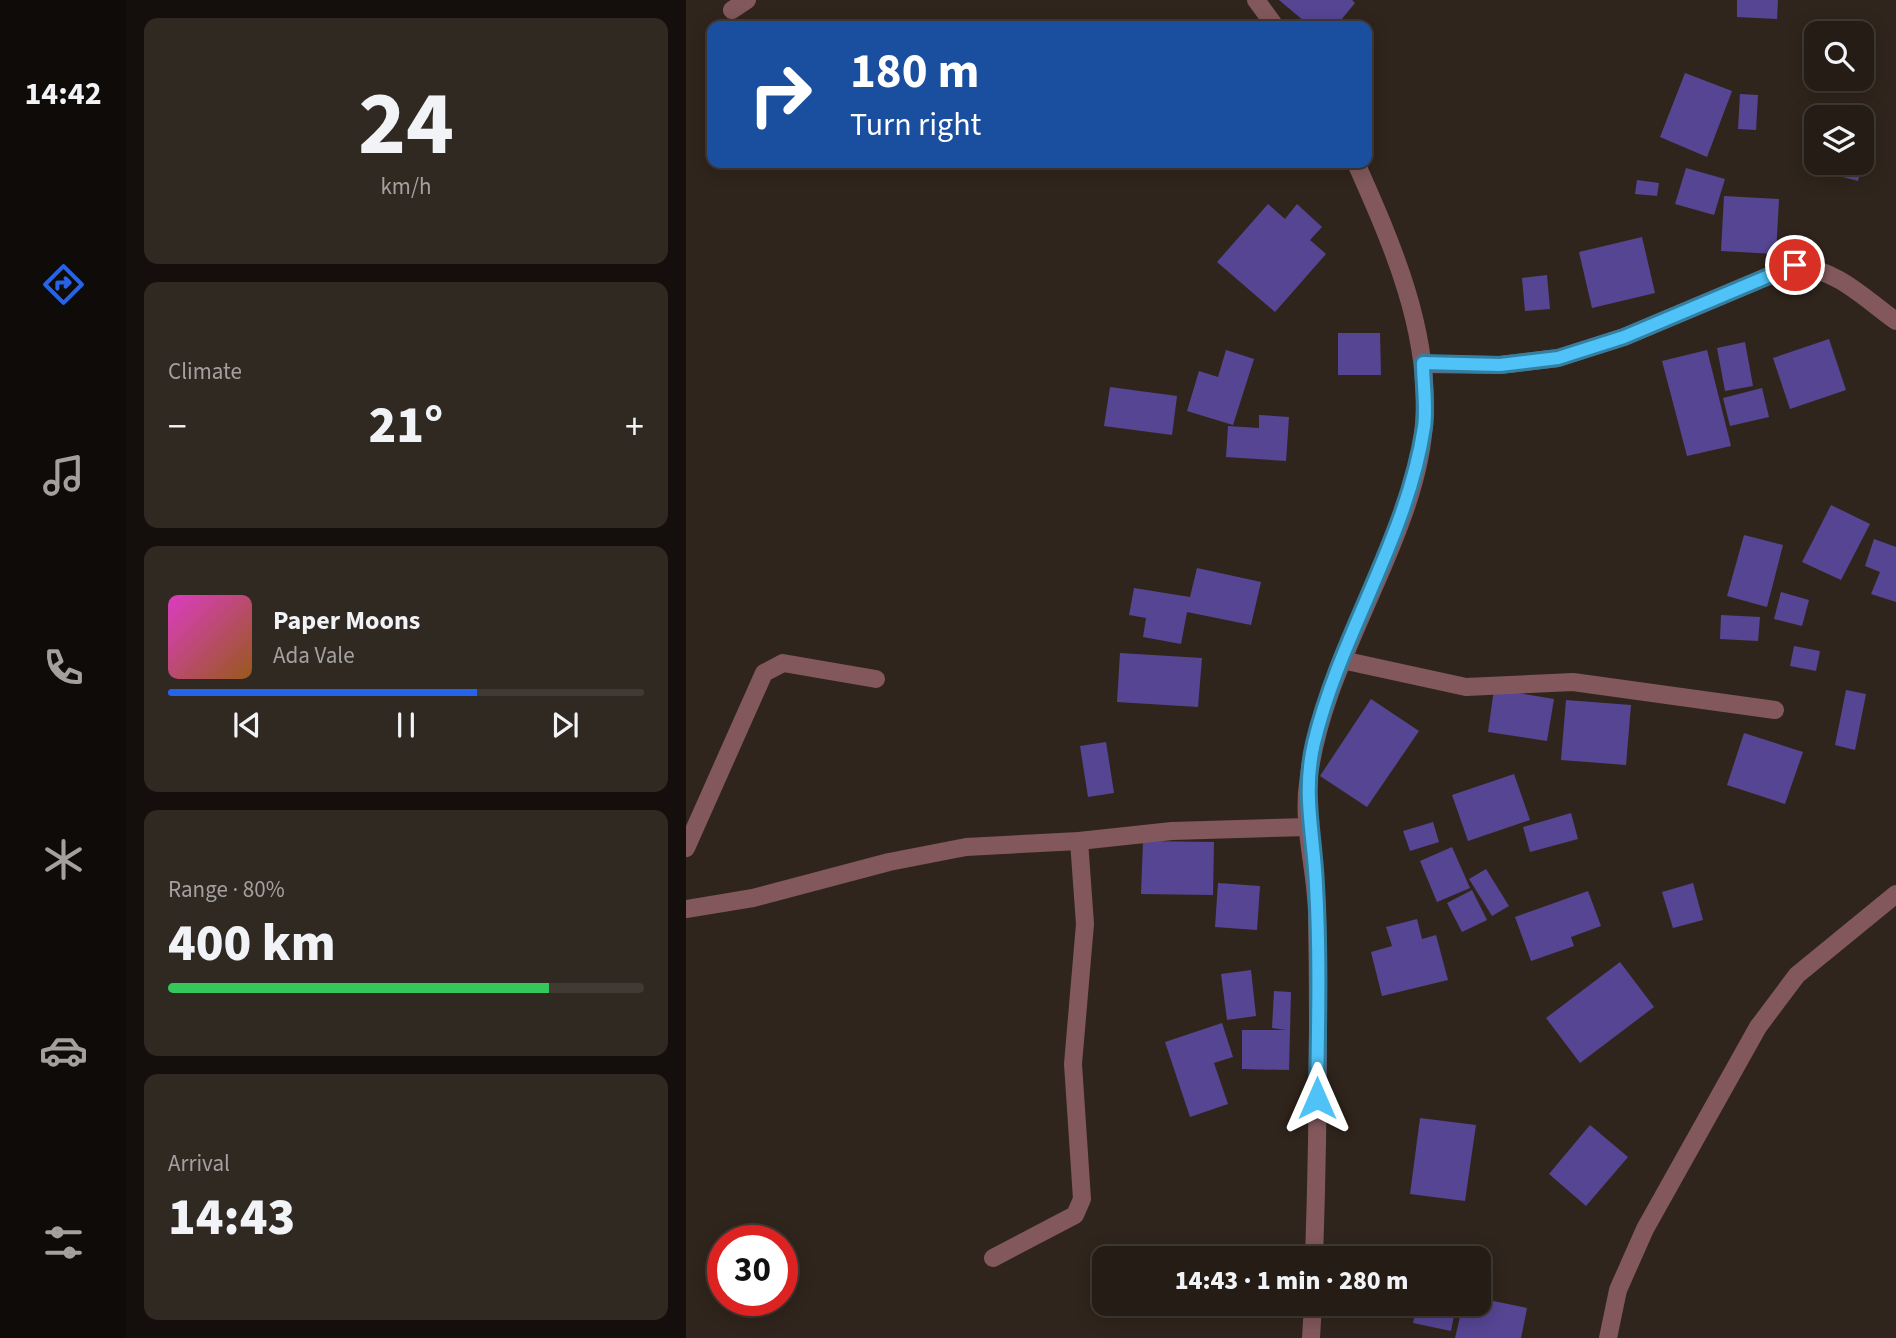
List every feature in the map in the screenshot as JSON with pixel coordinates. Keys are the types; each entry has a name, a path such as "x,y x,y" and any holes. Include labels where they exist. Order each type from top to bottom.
{"street":[{"path":"1256,0 1271,21"},
{"path":"1314,1246 1318,970 1316,882 1308,827 1307,786 1314,742 1342,660 1382,569 1412,487 1424,424 1423,363 1398,258 1358,168"},
{"path":"1423,363 1500,365 1558,358 1636,332 1795,265 1821,269 1844,281 1896,321"},
{"path":"1342,660 1466,687 1573,682 1775,710"},
{"path":"686,848 764,673 783,663 876,679"},
{"path":"686,909 753,898 889,862 966,847 1079,841 1172,831 1308,827"},
{"path":"993,1258 1075,1215 1082,1199 1073,1064 1085,924 1079,841"},
{"path":"1608,1338 1618,1290 1645,1229 1758,1027 1797,975 1896,894"},
{"path":"1311,1338 1312,1316"}],"building":[{"path":"1279,0 1352,0 1355,3 1340,21 1304,21"},
{"path":"1737,0 1778,0 1777,19 1737,17"},
{"path":"1685,73 1732,91 1707,157 1660,137"},
{"path":"1740,94 1758,95 1756,130 1738,129"},
{"path":"1686,168 1725,179 1714,215 1675,204"},
{"path":"1835,175 1860,175 1858,181"},
{"path":"1637,180 1659,183 1657,196 1635,194"},
{"path":"1724,196 1779,199 1776,254 1721,251"},
{"path":"1268,204 1285,219 1297,204 1322,227 1310,240 1326,254 1275,312 1217,262"},
{"path":"1642,237 1655,293 1592,308 1579,252"},
{"path":"1547,275 1550,309 1525,311 1522,278"},
{"path":"1338,333 1380,333 1381,375 1338,375"},
{"path":"1829,339 1846,390 1790,409 1773,358"},
{"path":"1745,342 1753,386 1725,391 1717,348"},
{"path":"1226,350 1254,359 1233,425 1187,411 1199,371 1218,377"},
{"path":"1707,350 1731,446 1687,456 1662,361"},
{"path":"1110,387 1177,396 1172,435 1104,426"},
{"path":"1762,388 1769,417 1730,426 1723,398"},
{"path":"1259,415 1289,417 1286,461 1226,457 1228,426 1259,428"},
{"path":"1831,505 1870,524 1841,580 1802,562"},
{"path":"1744,535 1783,545 1767,607 1727,596"},
{"path":"1874,539 1896,547 1896,602 1871,594 1880,572 1865,566"},
{"path":"1197,568 1261,582 1251,625 1187,612 1181,644 1143,637 1146,618 1129,615 1134,588 1190,597"},
{"path":"1781,592 1809,600 1802,626 1774,619"},
{"path":"1721,615 1760,617 1758,641 1720,639"},
{"path":"1794,646 1820,651 1816,671 1790,666"},
{"path":"1120,653 1202,658 1198,707 1117,702"},
{"path":"1494,689 1554,699 1547,741 1488,732"},
{"path":"1846,690 1866,694 1855,750 1835,745"},
{"path":"1371,699 1419,731 1367,807 1320,776"},
{"path":"1566,700 1631,705 1626,765 1561,760"},
{"path":"1744,733 1803,752 1785,804 1727,785"},
{"path":"1106,742 1114,793 1088,797 1080,746"},
{"path":"1514,774 1530,820 1468,841 1452,795"},
{"path":"1571,813 1578,839 1530,852 1523,827"},
{"path":"1433,822 1439,842 1410,851 1403,831"},
{"path":"1143,841 1214,842 1213,895 1141,894"},
{"path":"1452,847 1470,888 1437,902 1420,861"},
{"path":"1486,869 1509,906 1492,916 1469,879"},
{"path":"1218,883 1260,886 1257,930 1215,927"},
{"path":"1693,883 1703,920 1673,928 1662,892"},
{"path":"1472,890 1487,920 1462,932 1447,903"},
{"path":"1588,891 1601,926 1571,937 1574,946 1531,961 1515,917"},
{"path":"1417,919 1422,939 1436,935 1448,980 1382,996 1371,952 1392,946 1386,927"},
{"path":"1620,962 1654,1007 1580,1063 1546,1018"},
{"path":"1251,970 1256,1016 1227,1020 1221,974"},
{"path":"1274,991 1291,992 1289,1070 1242,1069 1242,1030 1286,1030 1272,1028"},
{"path":"1222,1023 1233,1057 1214,1063 1228,1104 1190,1117 1165,1042"},
{"path":"1420,1118 1476,1125 1465,1201 1410,1194"},
{"path":"1590,1125 1628,1157 1586,1206 1549,1174"},
{"path":"1491,1300 1527,1308 1521,1338 1455,1338 1460,1316 1491,1316"},
{"path":"1414,1316 1454,1316 1451,1331 1413,1323"}],"route":[{"path":"1317,1098 1316,882 1308,827 1307,786 1314,742 1342,660 1382,569 1412,487 1424,424 1423,363 1500,365 1558,358 1624,337 1735,292 1779,269 1795,265"}]}
